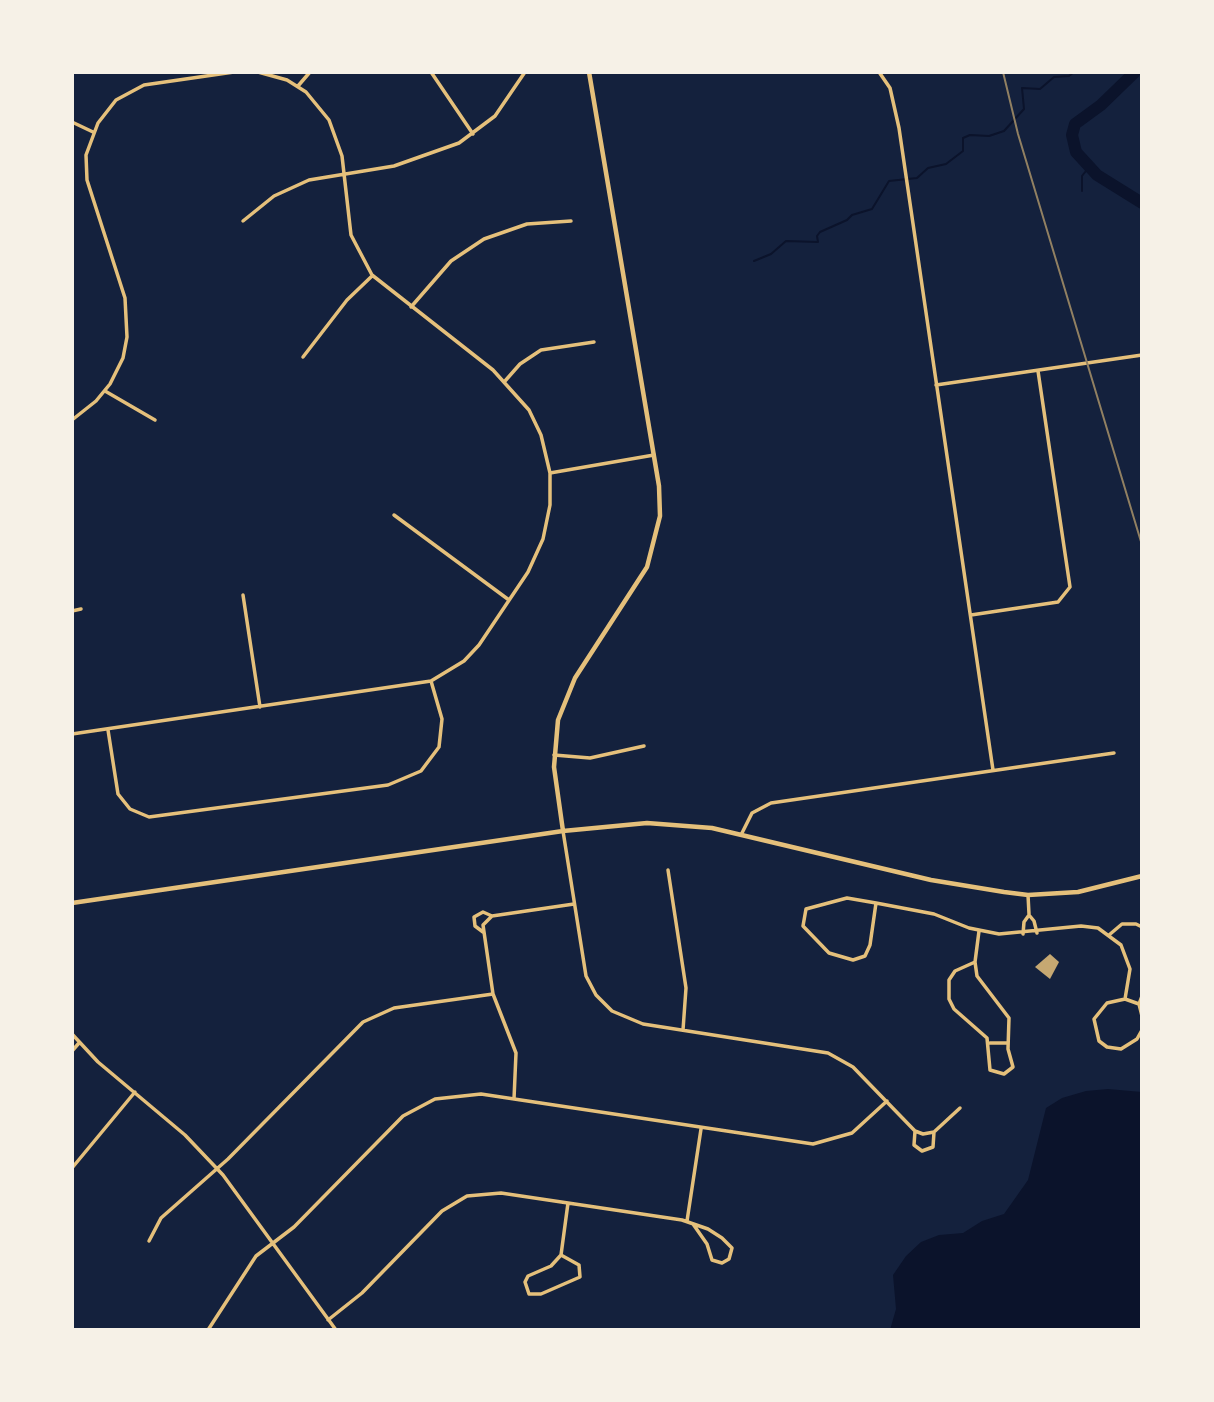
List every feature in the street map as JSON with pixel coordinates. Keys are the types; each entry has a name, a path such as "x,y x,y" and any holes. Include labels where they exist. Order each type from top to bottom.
{"street":[{"path":"72,420 105,391 123,358 128,319 125,298 86,180 86,155 93,132 109,107 134,89 166,80 234,72"},
{"path":"72,734 431,681 450,671 470,655 528,572 543,540 550,505 550,473 536,422 505,381 372,275 351,235 345,173 339,144 328,120 315,100 298,86 275,75 258,72"},
{"path":"298,86 310,72"},
{"path":"431,72 474,134"},
{"path":"243,221 262,204 287,188 309,180 411,161 447,149 474,134 501,108 525,72"},
{"path":"589,72 654,455 660,507 652,554 640,581 570,687 558,720 554,755 586,976 600,1000 631,1020 828,1053 853,1067 915,1131 923,1135 934,1132 960,1108"},
{"path":"879,72 892,96 906,175 993,770"},
{"path":"72,122 93,132"},
{"path":"411,307 443,268 474,244 517,226 570,221"},
{"path":"303,357 347,300 372,275"},
{"path":"505,381 526,358 541,350 594,342"},
{"path":"936,385 1142,355"},
{"path":"970,615 1051,604 1066,595 1070,577 1038,371"},
{"path":"105,391 155,420"},
{"path":"550,473 654,455"},
{"path":"394,515 509,600"},
{"path":"243,595 260,708"},
{"path":"72,611 81,609"},
{"path":"108,729 118,794 130,809 149,817 388,785 421,771 439,747 442,719 431,681"},
{"path":"554,755 590,758 643,746"},
{"path":"741,835 752,813 771,803 1114,753"},
{"path":"72,904 622,824 676,824 741,835 931,880 1028,895 1101,888 1142,876"},
{"path":"668,870 686,988 683,1030"},
{"path":"1023,934 1028,915 1028,895"},
{"path":"876,903 870,945 865,956 853,960 829,953 803,926 806,909 847,898 876,903 934,914 979,931 1023,934 1089,926 1109,935 1121,945 1128,958 1130,982 1125,999"},
{"path":"483,932 475,926 474,917 483,912 492,916 574,904"},
{"path":"1028,915 1034,921 1037,933"},
{"path":"492,916 485,923 483,932 493,994 516,1053 514,1099"},
{"path":"1109,935 1122,924 1142,927"},
{"path":"979,931 975,962 981,984 1010,1018 1008,1043 1013,1068 1010,1072 997,1074 988,1066 990,1043"},
{"path":"975,962 955,971 949,980 949,999 954,1009 990,1043 1008,1043"},
{"path":"149,1241 161,1218 217,1168 369,1018 394,1008 493,994"},
{"path":"1142,996 1139,1004 1142,1016"},
{"path":"1139,1004 1125,999 1107,1003 1099,1009 1094,1019 1099,1041 1107,1047 1121,1049 1137,1039 1142,1030"},
{"path":"72,1034 185,1135 217,1168 336,1330"},
{"path":"72,1051 79,1043"},
{"path":"72,1168 135,1092"},
{"path":"208,1330 245,1268 294,1227 393,1125 415,1108 435,1099 461,1094 514,1099 804,1143 822,1143 852,1133 887,1101"},
{"path":"687,1221 701,1129"},
{"path":"915,1131 914,1144 922,1151 933,1147 934,1132"},
{"path":"328,1320 362,1293 442,1211 461,1198 494,1192 687,1221 708,1229 728,1243 733,1252 729,1259 722,1263 712,1260 707,1244 692,1224"},
{"path":"561,1255 579,1265 580,1277 541,1294 529,1294 525,1282 528,1276 551,1266 561,1255 568,1203"}],"water":[{"path":"1108,1089 1142,1092 1142,1330 890,1330 896,1309 893,1275 906,1256 921,1242 939,1235 963,1233 982,1221 1004,1214 1028,1180 1046,1108 1062,1098 1086,1091"}],"building":[{"path":"1050,954 1059,962 1050,979 1035,967"}],"waterway":[{"path":"754,261 771,254 786,241 818,242 817,236 820,232 852,215 872,209 889,181 917,178 928,168 946,164 963,151 963,138 970,135 989,136 1004,131 1024,109 1022,88 1040,89 1054,77 1069,76 1074,72"},
{"path":"1135,72 1101,105 1075,124 1072,135 1076,152 1097,175 1142,203"},
{"path":"1082,191 1082,176 1089,167"}],"railway":[{"path":"1003,72 1018,134 1142,545"}]}
